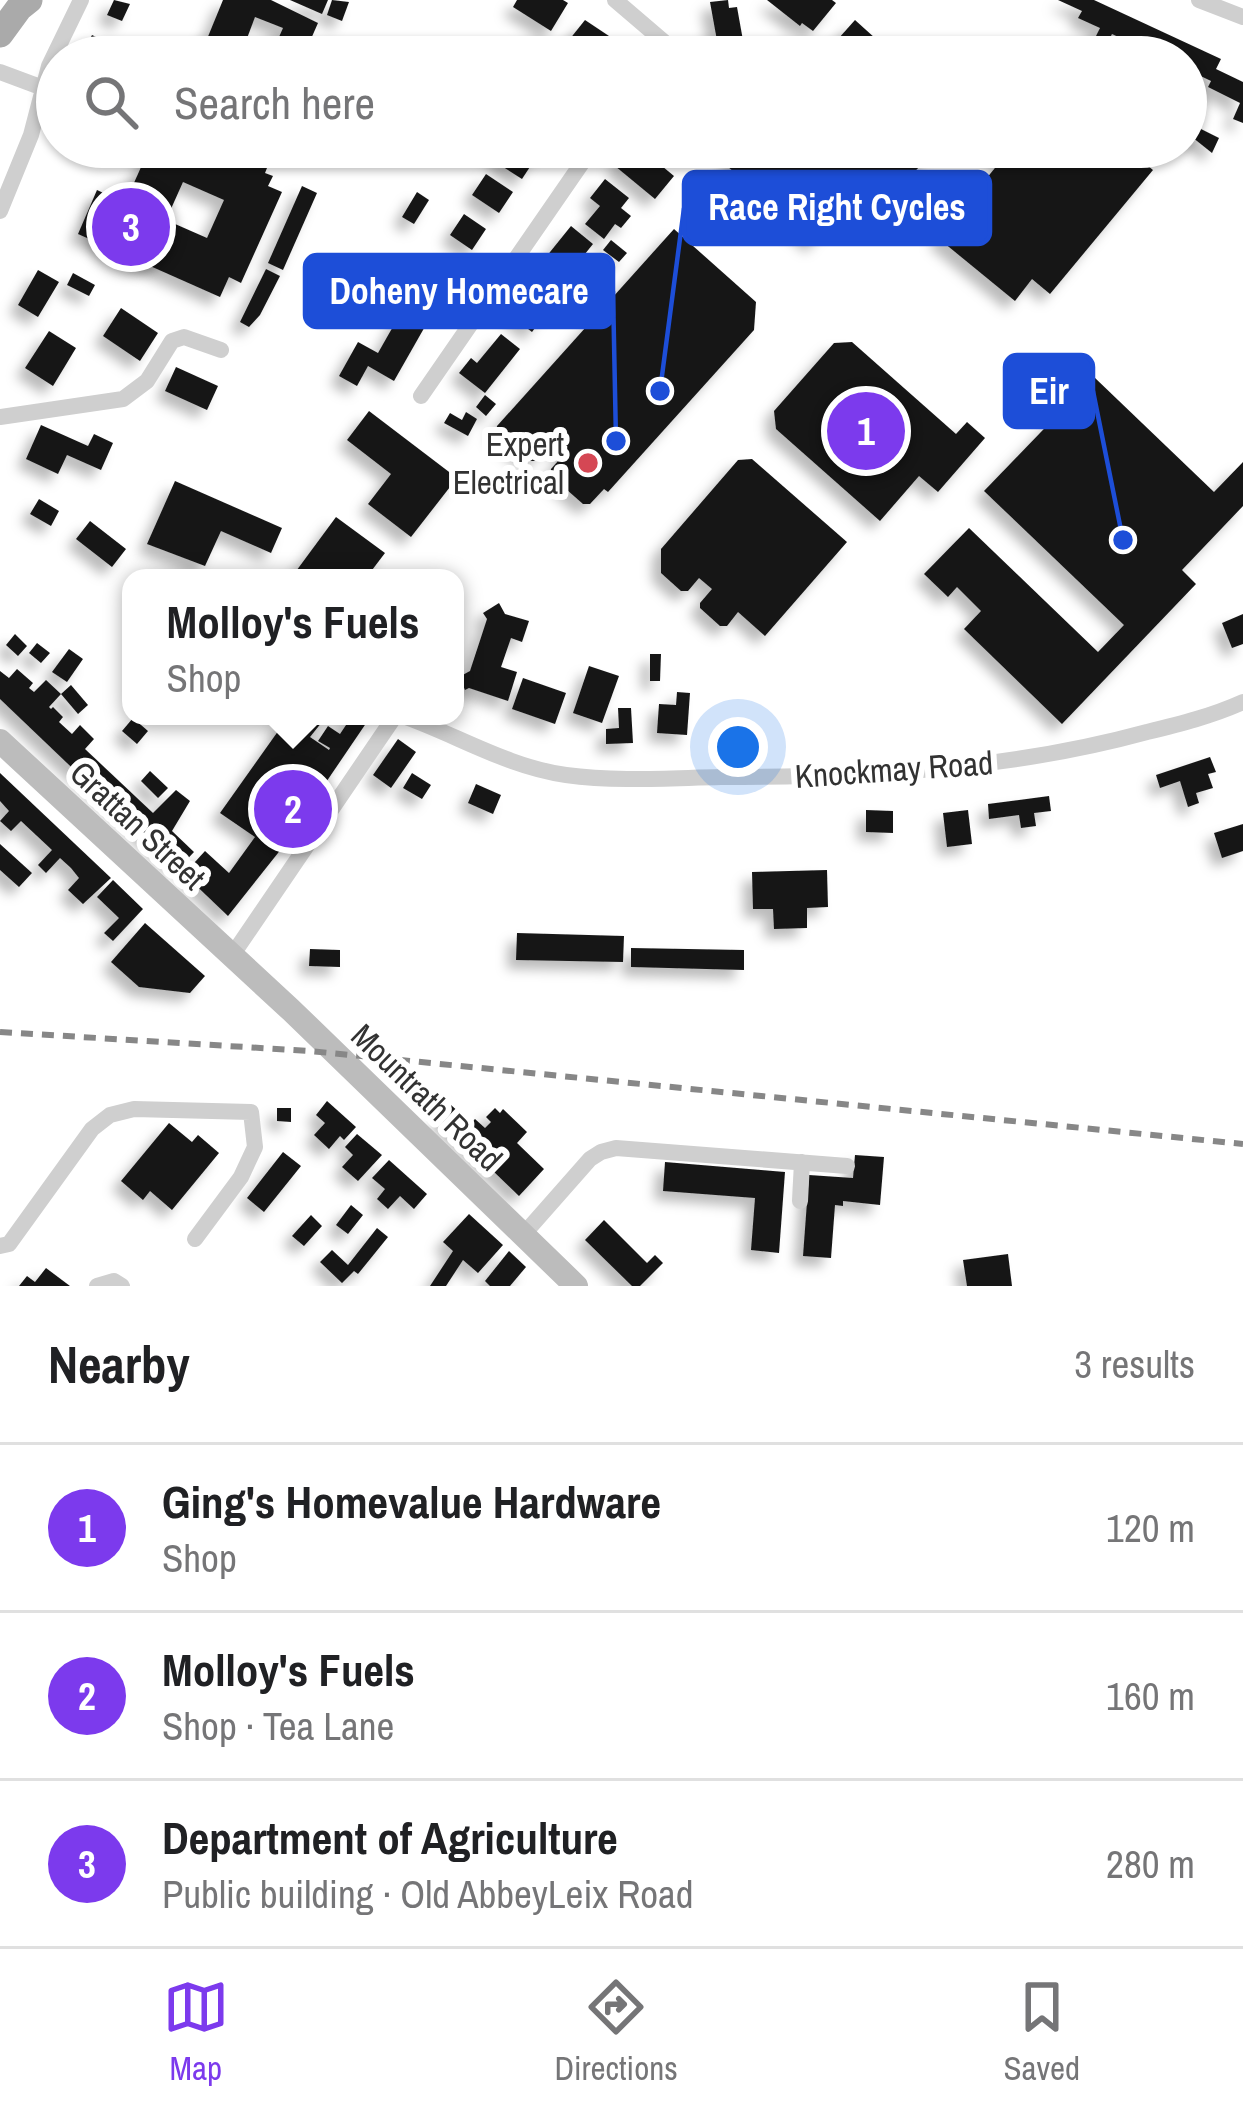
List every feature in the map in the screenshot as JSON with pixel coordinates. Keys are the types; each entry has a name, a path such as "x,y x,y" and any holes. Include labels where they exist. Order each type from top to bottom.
{"main road":[{"path":"0,34 16,7"},
{"name":"Grattan Street","path":"0,741 231,957"},
{"name":"Mountrath Road","path":"231,957 576,1286"}],"street":[{"path":"64,36 81,0"},
{"path":"615,0 658,36"},
{"path":"1198,0 1243,17"},
{"path":"0,73 36,86"},
{"path":"0,211 36,115"},
{"path":"422,396 579,168"},
{"path":"0,417 123,399 147,381 172,341 184,337 221,350"},
{"name":"Knockmay Road","path":"422,725 530,768 564,775 757,777 1034,759 1196,720 1243,702"},
{"path":"231,957 393,725"},
{"path":"0,1246 9,1244 92,1129 110,1115 134,1109 251,1112 255,1147 241,1177 195,1239"},
{"path":"524,1235 590,1159 616,1148 847,1166"},
{"path":"800,1201 802,1162"},
{"path":"98,1286 114,1281 122,1286"}],"building":[{"path":"114,0 130,4 122,21 107,15"},
{"path":"223,0 271,0 318,23 312,36 279,36 283,28 255,17 248,36 208,36"},
{"path":"290,0 328,0 322,14"},
{"path":"332,0 349,2 342,21 327,15"},
{"path":"517,0 568,3 551,31 513,7"},
{"path":"728,0 729,8 737,7 742,36 716,36 710,2"},
{"path":"767,0 832,0 836,3 813,31"},
{"path":"1058,0 1094,0 1171,36 1096,36 1100,28 1078,18 1082,11"},
{"path":"585,20 609,36 572,36"},
{"path":"855,20 873,36 841,36"},
{"path":"1207,52 1221,59 1216,69 1243,82 1243,123 1233,119 1240,103 1208,87 1211,81 1207,79"},
{"path":"1207,132 1219,138 1212,153 1207,149"},
{"path":"141,168 267,168 265,173 273,176 268,186 282,192 241,283 229,277 220,297 78,234 97,190 125,203","holes":["183,182 224,200 207,238 166,220"]},
{"path":"505,168 529,168 522,179"},
{"path":"617,168 664,168 674,176 655,199"},
{"path":"729,168 918,168 892,197 872,179 814,244"},
{"path":"995,168 1153,170 1050,294 1032,279 1015,301 938,238"},
{"path":"486,174 513,192 499,213 472,195"},
{"path":"605,179 629,198 621,208 631,216 621,228 615,224 604,239 585,224 600,206 590,198"},
{"path":"302,186 317,193 283,270 268,263"},
{"path":"417,192 429,200 414,224 402,217"},
{"path":"464,214 486,229 472,250 450,235"},
{"path":"571,226 593,244 568,275 546,257"},
{"path":"674,229 756,302 754,330 608,492 604,489 590,504 583,504 550,475 565,453 552,442 535,461 528,461 496,433 497,426"},
{"path":"611,240 627,253 619,262 603,250"},
{"path":"439,257 460,271 439,304 417,290"},
{"path":"266,269 280,276 249,327 240,322"},
{"path":"545,269 567,285 532,332 511,316"},
{"path":"38,270 59,282 38,317 18,305"},
{"path":"73,273 95,285 89,296 67,285"},
{"path":"576,278 588,287 581,295 569,286"},
{"path":"377,285 389,292 383,302 371,295"},
{"path":"121,308 158,333 140,361 103,336"},
{"path":"403,309 427,323 394,381 368,366 357,386 339,376 358,342 378,353"},
{"path":"49,331 76,348 53,386 25,368"},
{"path":"501,334 520,349 485,393 459,373 471,358 477,363"},
{"path":"852,342 956,434 967,422 985,438 938,492 919,476 880,521 776,429 774,411 834,343"},
{"path":"176,367 218,386 207,410 165,391"},
{"path":"1094,377 1214,492 1243,462 1243,506 1182,570 1196,584 1062,724 964,629 981,611 957,587 948,597 924,574 969,528 1098,652 1124,625 984,491"},
{"path":"485,395 496,404 486,416 476,407"},
{"path":"369,411 457,478 411,537 368,504 391,474 347,440"},
{"path":"466,412 477,419 468,436 444,423 450,413 462,420"},
{"path":"41,425 88,446 94,434 113,443 101,470 67,455 58,474 26,459"},
{"path":"752,459 847,542 765,636 738,612 727,626 720,626 700,608 712,589 699,578 688,591 681,591 661,573 661,549 738,460"},
{"path":"175,481 282,528 271,553 221,531 205,566 147,544"},
{"path":"39,499 59,511 51,526 30,514"},
{"path":"336,517 385,553 373,569 298,569"},
{"path":"90,521 126,549 112,567 76,539"},
{"path":"499,603 505,614 529,621 522,642 511,638 501,667 517,672 508,701 464,688 464,674 470,671 487,619 483,613"},
{"path":"1243,614 1243,644 1232,648 1222,623"},
{"path":"15,634 27,646 18,656 6,645"},
{"path":"37,643 50,653 41,663 29,653"},
{"path":"69,649 83,659 67,682 52,672"},
{"path":"650,654 661,654 660,681 650,681"},
{"path":"589,666 619,676 602,723 573,713"},
{"path":"17,669 33,683 29,688 34,692 46,680 61,694 49,707 63,717 59,722 72,734 80,725 94,739 85,749 153,813 176,790 190,801 172,831 194,852 178,869 0,699 0,671 9,678"},
{"path":"523,678 566,693 555,724 512,709"},
{"path":"71,685 88,705 78,714 61,694"},
{"path":"677,692 690,693 687,735 657,733 659,704 676,705"},
{"path":"618,708 631,708 633,743 606,744 606,729 619,728"},
{"path":"127,725 141,725 148,731 137,744 122,731"},
{"path":"282,725 320,725 310,737 329,750 318,741 328,726 340,734 346,725 365,725 278,853 228,916 184,874 205,851 229,873 255,837 220,813"},
{"path":"398,739 416,752 391,788 373,775"},
{"path":"1210,757 1216,772 1208,774 1213,788 1196,793 1199,803 1188,807 1180,781 1160,788 1156,775"},
{"path":"150,771 168,788 158,798 141,781"},
{"path":"0,773 111,878 83,904 68,890 79,878 71,868 60,858 46,873 38,865 52,850 21,821 11,831 0,821 9,811 0,801"},
{"path":"412,773 431,785 422,799 403,788"},
{"path":"476,784 501,795 493,814 468,803"},
{"path":"1049,796 1051,811 1034,813 1036,826 1021,828 1019,815 989,819 988,804"},
{"path":"866,810 893,811 893,833 866,832"},
{"path":"968,810 972,844 947,847 943,813"},
{"path":"1243,824 1243,851 1222,858 1214,833"},
{"path":"0,844 32,873 19,887 0,870"},
{"path":"827,870 828,907 807,908 807,928 774,929 773,909 753,909 752,872"},
{"path":"113,880 143,909 113,941 104,933 119,918 97,897"},
{"path":"145,923 205,976 190,993 139,987 111,962"},
{"path":"517,933 624,936 623,962 516,960"},
{"path":"631,948 744,950 744,970 631,967"},
{"path":"310,949 340,950 340,967 309,966"},
{"path":"327,1101 356,1127 329,1149 314,1135 325,1123 316,1115"},
{"path":"451,1105 471,1123 475,1119 485,1128 491,1122 486,1117 495,1108 500,1113 503,1109 527,1132 517,1143 544,1169 519,1196 438,1118"},
{"path":"277,1108 291,1108 291,1122 277,1121"},
{"path":"169,1123 192,1142 198,1135 219,1153 172,1210 150,1191 143,1200 121,1181"},
{"path":"357,1134 382,1155 358,1181 342,1167 353,1155 345,1147"},
{"path":"283,1152 301,1166 264,1212 247,1198"},
{"path":"855,1155 884,1157 880,1205 843,1201 843,1206 835,1205 831,1258 803,1256 809,1175 853,1178"},
{"path":"389,1160 427,1194 414,1209 400,1196 388,1209 377,1199 385,1189 372,1178"},
{"path":"665,1162 785,1172 779,1253 751,1250 755,1198 663,1191"},
{"path":"351,1205 363,1215 348,1234 336,1225"},
{"path":"469,1214 503,1245 478,1273 463,1260 446,1286 430,1286 453,1251 443,1242"},
{"path":"311,1215 322,1226 304,1246 292,1236"},
{"path":"604,1220 647,1263 655,1255 663,1263 640,1286 632,1286 585,1240"},
{"path":"377,1228 388,1237 358,1274 354,1271 342,1283 320,1262 332,1250 348,1265"},
{"path":"509,1251 526,1267 510,1286 490,1286 485,1281"},
{"path":"1008,1254 1012,1286 967,1286 963,1260"},
{"path":"46,1268 70,1286 19,1286 27,1276 35,1282"}],"railway":[{"path":"0,1032 310,1051 1243,1144"}],"place":[{"name":"Department of Agriculture","path":"131,227"},
{"name":"Race Right Cycles","path":"660,391"},
{"name":"Ging's Homevalue Hardware","path":"866,431"},
{"name":"Doheny Homecare","path":"616,441"},
{"name":"Expert Electrical","path":"588,463"},
{"name":"Eir","path":"1123,540"},
{"name":"Molloy's Fuels","path":"293,809"}]}
